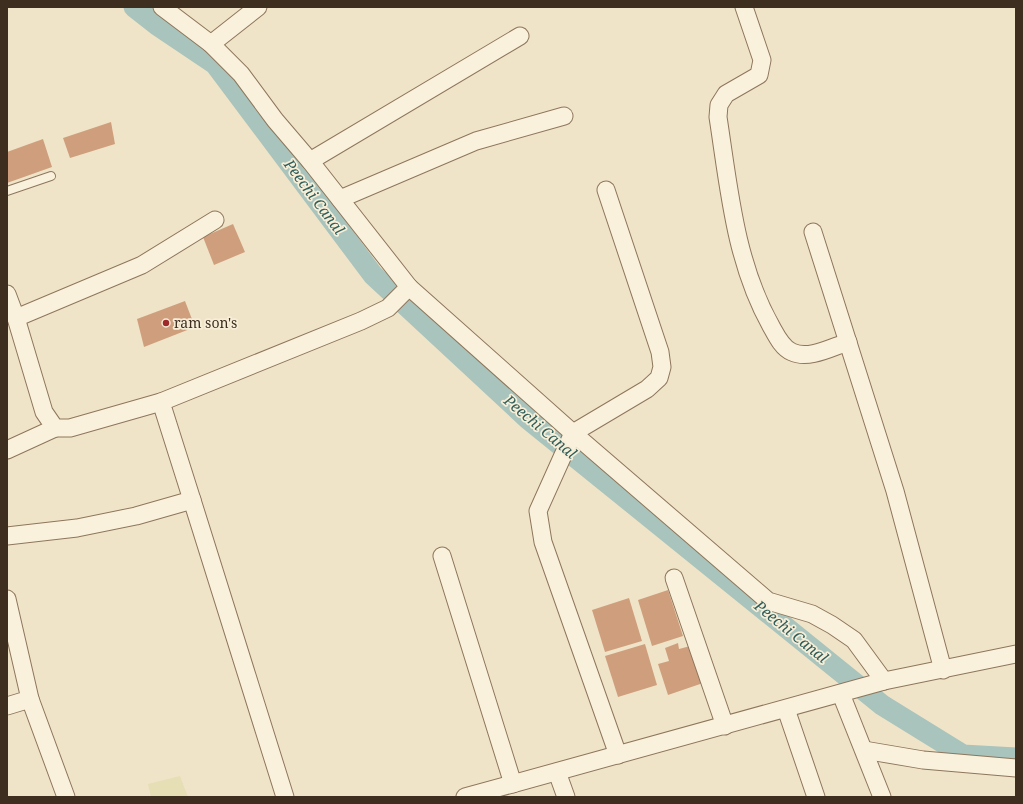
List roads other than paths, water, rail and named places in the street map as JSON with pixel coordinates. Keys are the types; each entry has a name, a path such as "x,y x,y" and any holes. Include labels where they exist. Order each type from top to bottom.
{"street":[{"path":"162,7 211,44 241,74 275,120 340,199 406,290 768,601 812,614 854,640 877,683"},
{"path":"211,44 258,7"},
{"path":"744,7 762,60 759,75 726,94 719,104 718,117 739,244 751,283 767,318 780,341 792,352 808,354 848,342"},
{"path":"310,161 520,36"},
{"path":"340,199 476,141 564,116"},
{"path":"606,190 660,352 662,367 659,378 647,389 573,433 538,511 543,542 618,755"},
{"path":"16,318 142,265 215,220"},
{"path":"813,232 895,491 942,670"},
{"path":"7,450 55,428 70,428 161,402 362,321 388,308 406,290"},
{"path":"7,294 16,318 44,412 55,428"},
{"path":"161,402 285,797"},
{"path":"7,536 77,528 136,516 192,500"},
{"path":"442,556 512,784"},
{"path":"674,578 725,726"},
{"path":"7,599 30,699 66,797"},
{"path":"465,797 877,683 1016,654"},
{"path":"847,692 864,750 882,797"},
{"path":"7,706 30,699"},
{"path":"786,709 816,797"},
{"path":"864,750 923,760 1016,768"},
{"path":"557,772 566,797"}],"lane":[{"path":"7,191 51,176"}],"waterway":[{"name":"Peechi Canal","path":"134,7 157,25 215,64 373,275 528,419 882,705 963,755 1016,758"}],"place":[{"name":"ram son's","path":"166,323"}]}
